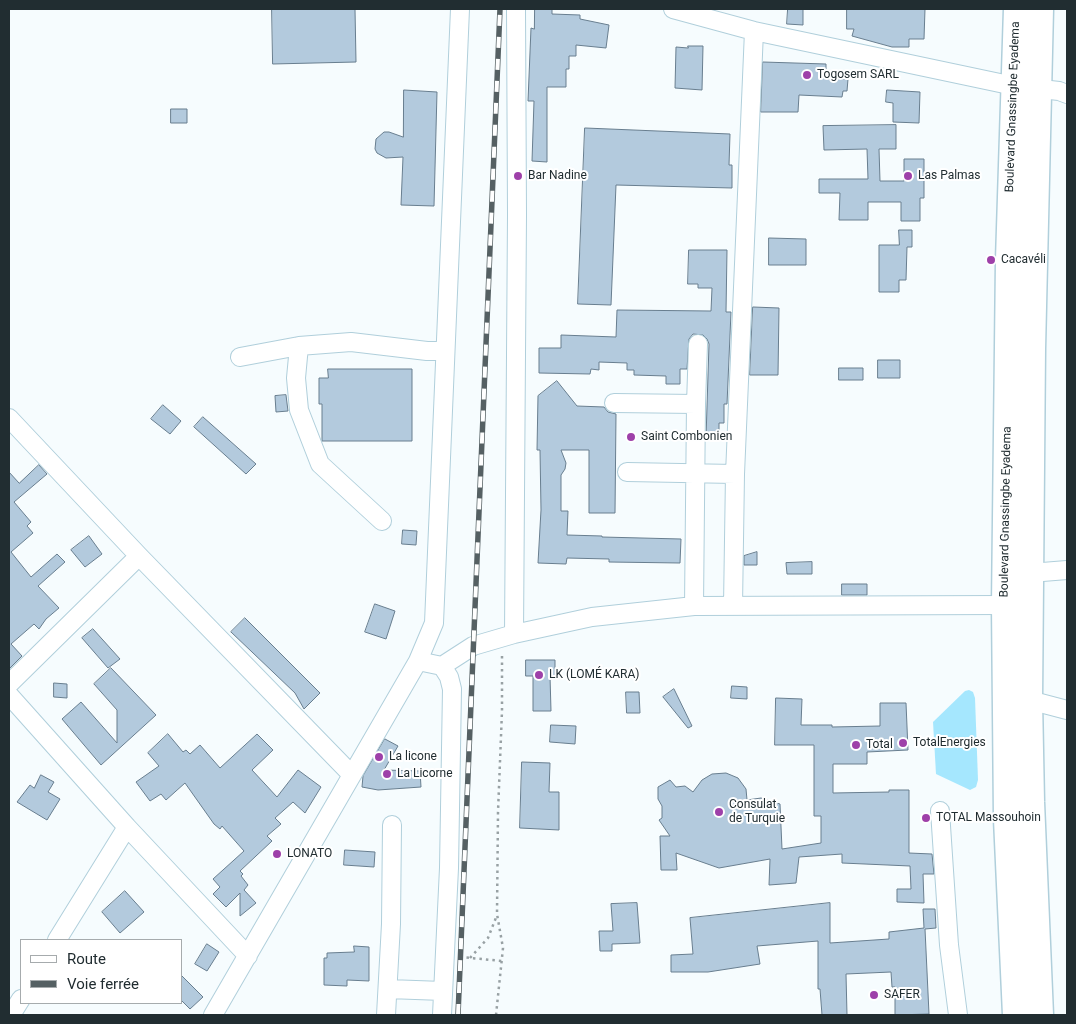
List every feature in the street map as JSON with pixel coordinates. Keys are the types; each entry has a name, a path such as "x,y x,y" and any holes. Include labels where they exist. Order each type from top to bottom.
{"highway":[{"name":"Boulevard Gnassingbe Eyadema","path":"1016,9 1026,87 1032,340 1029,700 1031,802 1040,1015"},
{"name":"Boulevard Gnassingbe Eyadema","path":"1016,1015 1007,819 1004,604 1008,260 1026,87 1040,9"}],"street":[{"path":"213,1015 418,661 434,624 460,9"},
{"path":"508,636 516,216 516,9"},
{"path":"674,9 754,31 1067,94"},
{"path":"733,606 735,474 754,31"},
{"path":"240,357 299,346 351,342 427,351 445,351"},
{"path":"694,606 698,344"},
{"path":"299,346 296,378 298,410 320,464 382,521"},
{"path":"614,403 696,404"},
{"path":"9,418 139,556 352,775"},
{"path":"627,472 735,474"},
{"path":"9,684 139,556"},
{"path":"1030,573 1067,570"},
{"path":"418,661 442,666 473,646 508,636 592,618 694,606 1004,604"},
{"path":"442,666 449,677 452,689 442,1015"},
{"path":"1029,700 1067,710"},
{"path":"11,704 248,956"},
{"path":"940,811 949,945 958,1015"},
{"path":"386,1015 391,924 392,825"},
{"path":"58,939 127,827"},
{"path":"388,989 443,991"},
{"path":"11,1015 20,1001"}],"path":[{"path":"496,1015 503,948 497,914 498,812 502,711 508,636"},
{"path":"470,958 488,938 497,914"},
{"path":"444,958 502,961"}],"shaded area":[{"path":"965,691 973,692 975,698 978,780 976,787 970,790 936,774 933,722"}],"building":[{"path":"272,9 355,9 356,62 273,64"},
{"path":"535,9 552,9 552,14 580,15 580,19 609,25 606,48 576,45 576,56 569,56 569,69 566,69 566,87 547,87 547,162 532,161 534,101 528,101 531,28 534,29"},
{"path":"788,9 803,9 803,25 787,24"},
{"path":"847,9 925,9 924,39 909,39 909,47 892,47 852,36 854,29 847,29"},
{"path":"688,46 703,46 702,90 675,88 676,47 688,48"},
{"path":"763,62 826,64 826,78 848,79 847,91 843,91 842,97 799,95 798,112 761,112"},
{"path":"404,90 437,92 434,206 401,205 403,157 386,158 377,153 375,149 376,139 384,132 403,137"},
{"path":"887,90 920,92 919,123 893,122 893,103 886,102"},
{"path":"171,109 187,109 187,123 171,123"},
{"path":"896,125 896,149 879,149 880,181 904,181 904,159 924,159 924,198 920,198 920,221 901,221 901,202 868,202 868,220 839,220 840,193 819,193 819,179 868,179 867,149 824,150 823,126"},
{"path":"585,128 730,134 729,165 732,165 732,188 616,185 611,305 578,304"},
{"path":"899,230 912,230 912,247 907,247 906,280 899,280 899,292 879,292 879,245 899,245"},
{"path":"769,238 806,239 806,265 769,265"},
{"path":"689,250 727,250 726,312 731,312 727,404 724,404 724,423 719,423 719,438 706,438 709,344 703,335 693,334 689,339 687,369 680,369 680,384 666,384 666,376 634,375 634,370 627,370 627,363 599,362 599,370 591,369 590,374 539,373 539,348 561,348 561,335 616,337 617,310 711,311 712,288 698,288 698,284 688,284"},
{"path":"753,307 779,308 778,375 750,375"},
{"path":"878,360 900,360 900,378 878,378"},
{"path":"839,368 863,368 863,380 839,380"},
{"path":"328,369 412,369 412,441 322,441 322,404 319,404 319,378 328,378"},
{"path":"557,381 577,406 604,407 608,412 616,414 615,513 589,513 589,450 561,450 566,463 561,475 561,511 568,511 567,535 681,539 680,563 609,562 609,559 567,558 566,564 538,563 541,510 540,450 537,450 538,396"},
{"path":"286,395 288,411 276,412 275,396"},
{"path":"163,405 181,421 170,434 151,419"},
{"path":"203,417 256,464 246,474 194,427"},
{"path":"39,465 47,474 14,502 31,522 27,526 33,533 11,552 31,577 57,554 65,562 38,586 59,608 46,619 39,629 34,624 11,644 22,656 9,669 9,472 19,483"},
{"path":"403,530 417,531 416,545 402,544"},
{"path":"89,536 102,554 85,567 71,550"},
{"path":"757,552 757,565 744,565 744,556"},
{"path":"812,562 812,574 787,574 786,563"},
{"path":"842,584 867,584 867,595 842,595"},
{"path":"375,604 395,611 386,639 365,632"},
{"path":"245,618 320,693 304,709 295,693 231,632"},
{"path":"93,629 120,659 108,668 82,638"},
{"path":"526,660 555,660 555,676 550,676 551,711 533,711 533,676 526,676"},
{"path":"111,668 156,715 101,765 62,719 81,702 117,743 117,710 94,684"},
{"path":"54,683 67,684 67,698 54,697"},
{"path":"732,686 747,687 747,699 731,698"},
{"path":"674,689 692,726 688,728 663,697"},
{"path":"626,692 639,692 640,713 627,713"},
{"path":"776,698 802,699 801,725 832,725 832,727 880,726 880,703 906,703 908,750 867,752 867,764 833,764 833,793 909,790 909,853 932,854 934,874 923,874 924,903 897,902 897,889 911,889 910,866 842,863 842,854 799,857 796,883 769,885 770,859 719,868 676,853 677,870 661,870 660,836 670,836 659,820 662,818 662,806 658,799 658,787 670,780 676,787 685,786 693,792 702,780 712,774 726,773 738,778 746,789 747,800 761,798 780,804 782,849 821,843 821,816 814,816 814,745 775,745"},
{"path":"551,725 576,726 575,744 550,742"},
{"path":"168,734 183,752 186,750 190,754 200,745 220,768 257,734 273,750 252,770 277,797 298,770 321,787 305,813 293,802 275,818 281,824 267,836 272,841 240,871 243,874 241,876 248,885 244,890 256,903 240,916 240,893 226,907 213,894 220,887 213,879 244,851 222,826 220,829 214,824 185,783 166,800 161,794 150,801 136,782 159,766 148,753"},
{"path":"385,739 398,746 384,770 420,771 421,787 378,790 362,787 363,776"},
{"path":"522,762 550,763 549,792 559,792 559,830 520,828"},
{"path":"41,775 54,782 48,792 60,799 47,820 17,802 30,785 34,788"},
{"path":"345,850 375,852 374,867 344,865"},
{"path":"125,891 144,912 120,933 102,912"},
{"path":"637,903 640,943 612,944 612,951 600,951 599,931 613,931 611,904"},
{"path":"830,903 830,943 889,939 889,932 924,928 923,909 935,909 936,928 925,929 929,1014 895,1015 895,987 892,987 891,972 846,974 847,1015 822,1015 820,989 818,989 818,941 757,946 760,964 708,972 671,972 671,955 693,954 690,918"},
{"path":"207,944 219,952 207,971 195,964"},
{"path":"354,946 369,947 369,981 347,980 347,986 324,985 324,958 327,958 327,953 354,952"},
{"path":"182,976 203,997 190,1009 182,1001"}],"railway":[{"path":"458,1015 500,9"}],"place":[{"name":"Togosem SARL","path":"807,75"},
{"name":"Bar Nadine","path":"518,176"},
{"name":"Las Palmas","path":"908,176"},
{"name":"Cacavéli","path":"991,260"},
{"name":"Saint Combonien","path":"631,437"},
{"name":"LK (LOMÉ KARA)","path":"539,675"},
{"name":"TotalEnergies","path":"903,743"},
{"name":"Total","path":"856,745"},
{"name":"La licone","path":"379,757"},
{"name":"La Licorne","path":"387,774"},
{"name":"Consulat de Turquie","path":"719,812"},
{"name":"TOTAL Massouhoin","path":"926,818"},
{"name":"LONATO","path":"277,854"},
{"name":"SAFER","path":"874,995"}]}
